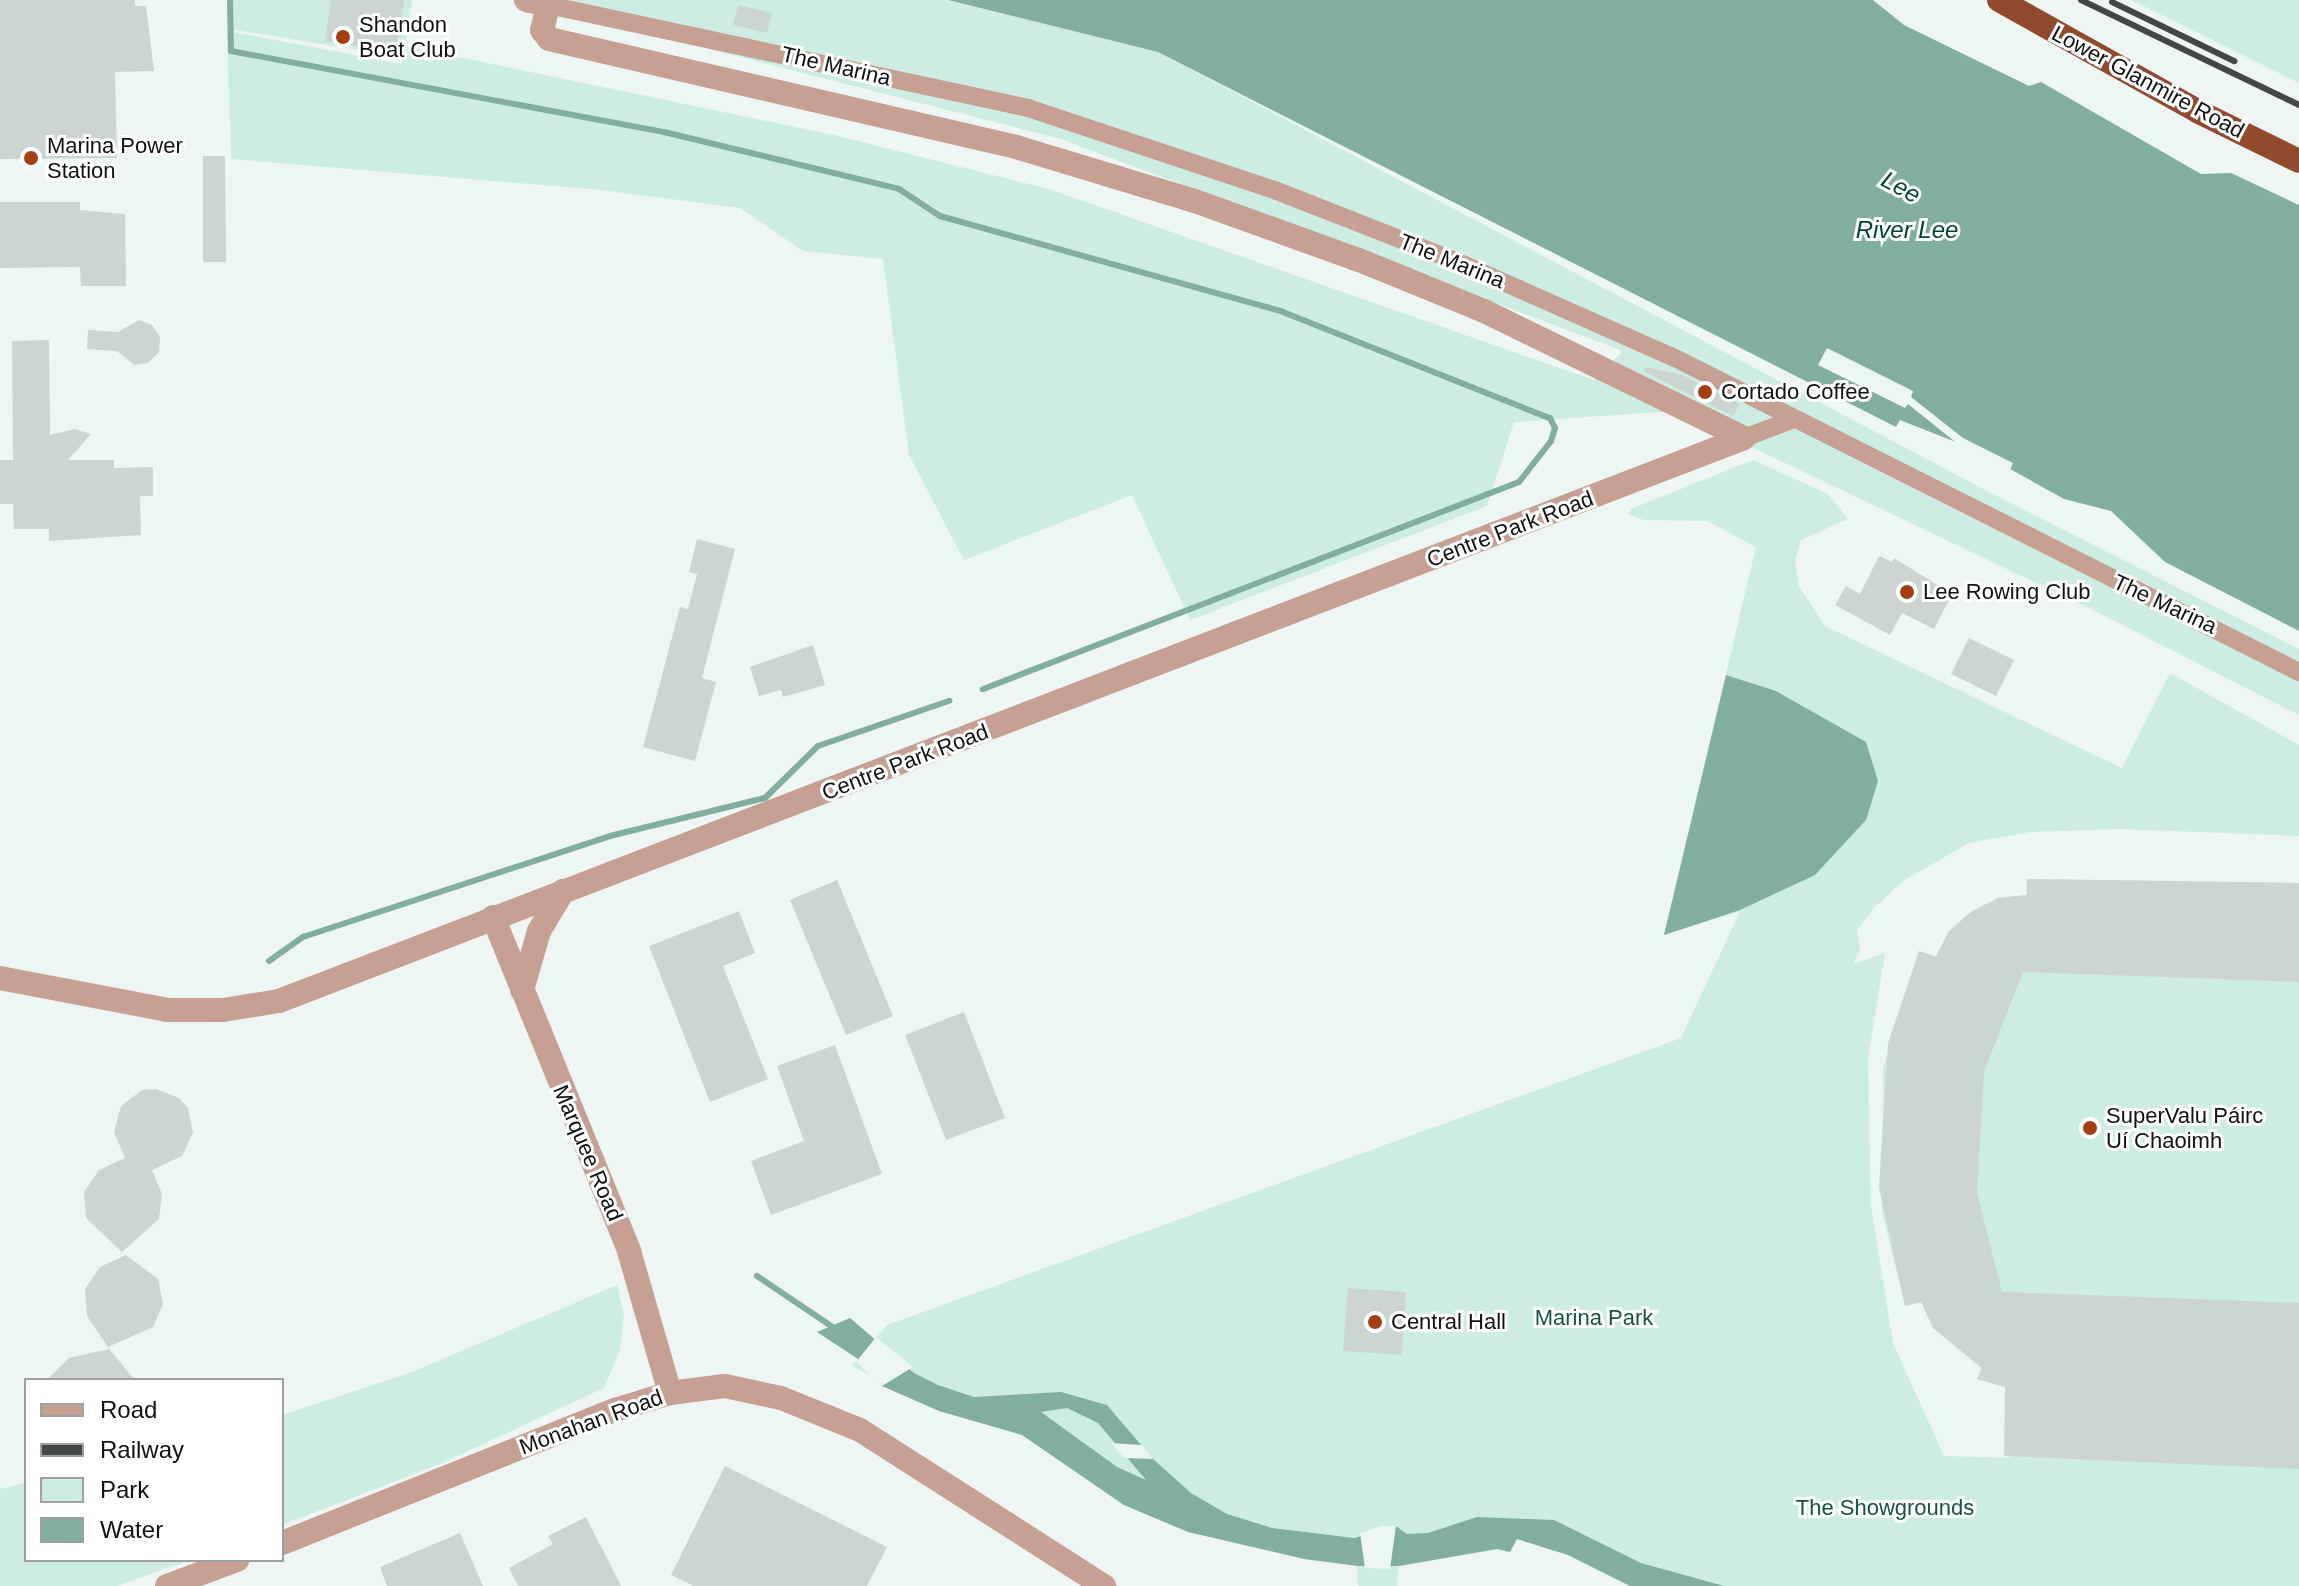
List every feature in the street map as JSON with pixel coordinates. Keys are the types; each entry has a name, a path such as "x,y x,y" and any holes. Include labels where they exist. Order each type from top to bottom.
{"highway":[{"name":"Lower Glanmire Road","path":"1999,0 2299,161"}],"street":[{"name":"The Marina","path":"1744,438 1484,311 1359,260 1192,200 1016,147 549,39 542,30 537,2 1028,108 1190,160 1568,309 2299,672"},
{"name":"Centre Park Road","path":"0,978 167,1010 223,1010 279,1001 1794,419"},
{"path":"522,990 539,931 563,891"},
{"name":"Marquee Road","path":"493,917 629,1251 670,1393"},
{"name":"Monahan Road","path":"284,1542 582,1422 670,1393 715,1386 749,1389 860,1430 918,1462 1104,1586"},
{"path":"167,1586 232,1562"}],"green space":[{"path":"232,0 412,0 405,46 834,135 1049,189 1594,380 1623,351 1061,139 517,0 948,0 1158,52 1987,491 2299,649 2299,715 2095,611 1676,411 1514,422 1487,506 1190,620 1132,495 964,560 909,455 883,259 803,251 740,208 601,190 231,159 227,31 401,64 404,50 400,57 231,29"},
{"path":"2131,0 2299,0 2299,83"},
{"path":"1753,460 1828,494 1848,519 1801,540 1795,562 1799,586 1825,626 2122,768 2170,673 2299,745 2299,836 2120,829 2030,832 1969,843 1903,881 1874,908 1857,930 1860,951 1853,964 1885,953 1868,1059 1871,1206 1893,1343 1944,1456 2013,1458 2004,1456 2007,1388 1977,1379 1981,1368 1933,1328 1922,1302 1905,1306 1882,1212 1883,1068 1919,951 1936,956 1949,931 1998,898 2026,895 2027,879 2299,883 2299,1586 1630,1586 1568,1555 1517,1539 1510,1552 1497,1549 1399,1566 1397,1586 1358,1586 1357,1566 1188,1532 1124,1505 1022,1435 939,1411 852,1366 887,1325 1681,1038 1740,911 1664,935 1756,547 1707,521 1644,520 1628,514 1631,509"},
{"path":"617,1285 624,1316 620,1350 604,1388 440,1464 284,1524 284,1414 412,1372"},
{"path":"24,1483 24,1562 184,1562 117,1586 0,1586 0,1489"}],"water":[{"name":"River Lee","path":"948,0 1873,0 1904,25 2029,86 2041,82 2201,174 2231,173 2299,205 2299,631 2165,562 2111,511 2064,499 1976,450 1900,420 1896,427 1158,52"},
{"path":"1726,675 1776,691 1866,742 1878,781 1866,820 1815,875 1740,910 1664,935"},
{"path":"850,1318 914,1373 974,1397 1061,1392 1107,1405 1153,1459 1191,1493 1227,1514 1272,1528 1354,1538 1396,1526 1407,1534 1428,1533 1477,1517 1554,1520 1641,1563 1724,1586 1630,1586 1568,1555 1517,1539 1510,1552 1497,1549 1399,1566 1358,1566 1304,1559 1188,1532 1124,1505 1022,1435 939,1411 882,1386 858,1359 817,1332","holes":["1067,1408 1098,1423 1146,1480 1117,1467 1041,1412"]}],"pier":[{"path":"1827,348 1913,391 1911,397 1963,438 2013,463 2008,475 1957,448 1959,445 1908,404 1905,408 1818,365"},
{"path":"876,1337 913,1367 882,1386 856,1362"},
{"path":"1111,1443 1142,1445 1153,1459 1124,1458"},
{"path":"1381,1526 1396,1526 1390,1569 1365,1568 1360,1533"}],"building":[{"name":"Marina Power Station","path":"0,0 135,0 135,6 146,6 154,71 115,72 117,158 0,159"},
{"path":"331,0 404,0 396,52 325,41"},
{"path":"738,5 772,13 767,33 733,25"},
{"path":"203,156 225,156 226,262 203,262"},
{"path":"0,202 80,202 80,210 125,214 126,286 81,286 80,267 0,268"},
{"path":"139,320 152,325 160,337 159,352 148,363 134,365 117,351 87,349 88,330 118,332"},
{"path":"49,340 50,435 75,429 91,434 68,460 114,460 114,468 153,467 153,496 140,496 141,535 49,541 49,529 14,529 13,504 0,504 0,460 13,460 12,341"},
{"name":"Cortado Coffee","path":"1646,367 1682,375 1740,404 1733,416 1644,371"},
{"path":"697,539 735,549 702,678 716,682 695,761 643,747 680,607 688,609 697,574 689,572"},
{"name":"Lee Rowing Club","path":"1879,556 1892,562 1894,558 1952,594 1934,629 1902,613 1890,635 1835,605 1846,586 1860,594"},
{"path":"1969,638 2014,660 1996,696 1951,674"},
{"path":"813,645 825,685 783,697 781,690 759,696 750,667"},
{"path":"2027,879 2299,883 2299,982 2023,972 1984,1072 1977,1193 2002,1292 2299,1303 2299,1469 2004,1456 2005,1387 1977,1379 1982,1368 1933,1328 1921,1302 1905,1306 1879,1188 1888,1043 1919,951 1936,957 1949,931 1972,911 1998,898 2027,895"},
{"path":"837,880 893,1016 846,1035 790,900"},
{"path":"739,911 755,953 723,966 768,1079 710,1102 649,946"},
{"path":"964,1012 1005,1118 946,1140 905,1035"},
{"path":"835,1045 882,1174 771,1215 751,1161 804,1141 777,1066"},
{"path":"156,1089 179,1098 188,1108 193,1133 182,1156 152,1170 162,1194 159,1219 122,1252 86,1218 84,1192 99,1170 125,1158 114,1132 121,1106 142,1090"},
{"path":"126,1255 158,1279 163,1304 153,1327 108,1347 87,1316 85,1289 100,1267"},
{"name":"Central Hall","path":"1348,1288 1406,1292 1402,1355 1343,1351"},
{"path":"109,1349 133,1378 49,1378 69,1358"},
{"path":"725,1466 887,1547 867,1586 694,1586 671,1575"},
{"path":"586,1517 621,1586 518,1586 509,1568 553,1544 548,1536"},
{"path":"460,1533 483,1586 387,1586 380,1567"}],"waterway":[{"path":"230,0 231,51 664,132 899,189 940,216 1283,312 1550,418 1555,428 1551,441 1519,482 983,689"},
{"path":"269,961 303,937 610,836 765,798 818,746 949,701"},
{"path":"757,1276 837,1330"}],"railway":[{"path":"2081,0 2299,105"},
{"path":"2112,2 2234,61"}],"place":[{"name":"Shandon Boat Club","path":"343,37"},
{"name":"Marina Power Station","path":"31,158"},
{"name":"Cortado Coffee","path":"1705,392"},
{"name":"Lee Rowing Club","path":"1907,592"},
{"name":"SuperValu Páirc Uí Chaoimh","path":"2090,1128"},
{"name":"Central Hall","path":"1375,1322"}],"water label":[{"name":"Lee","path":"1901,187"}],"park label":[{"name":"Marina Park","path":"1594,1318"},
{"name":"The Showgrounds","path":"1885,1508"}]}
